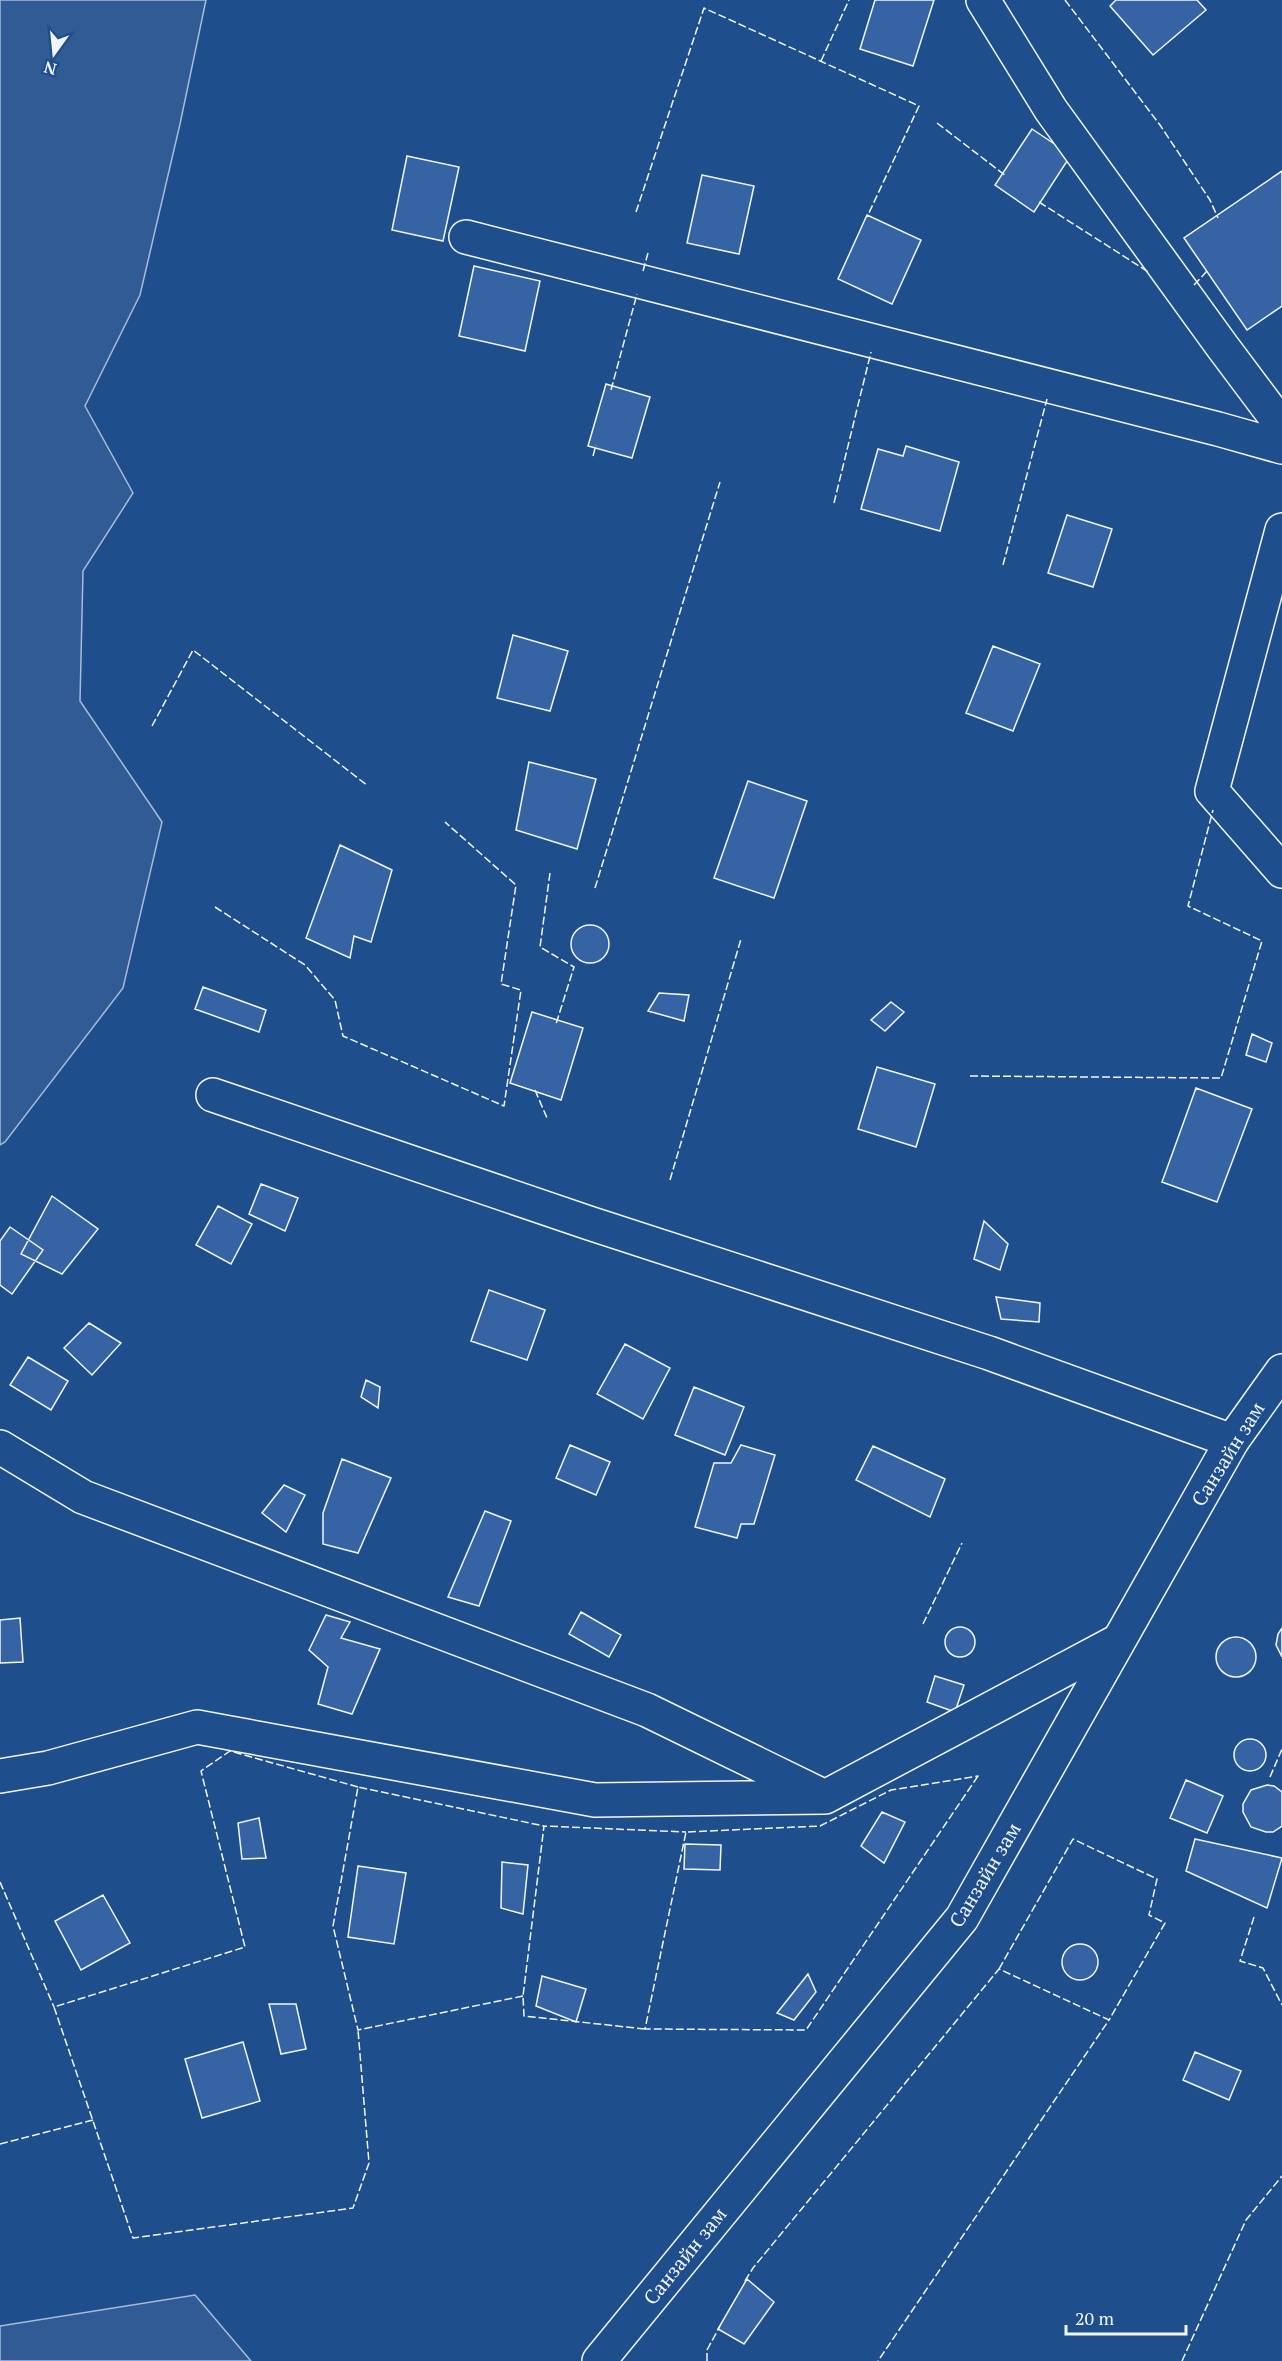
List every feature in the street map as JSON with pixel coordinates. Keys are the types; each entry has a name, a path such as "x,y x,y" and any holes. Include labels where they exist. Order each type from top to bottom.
{"street":[{"path":"983,0 1052,110 1282,426"},
{"path":"466,237 1282,447"},
{"path":"1282,530 1212,791 1282,871"},
{"path":"213,1095 589,1223 989,1353 1232,1441"},
{"name":"Санзайн зам","path":"599,2361 962,1918 1232,1441 1282,1371"},
{"path":"0,1447 83,1497 647,1710 825,1797"},
{"path":"0,1776 48,1768 197,1727 595,1800 825,1797 1118,1641"}],"shaded area":[{"path":"0,0 206,0 140,295 85,406 133,493 83,571 80,701 162,822 123,988 5,1142 0,1145"},
{"path":"195,2295 251,2361 0,2361 0,2326"}],"building":[{"path":"875,0 934,0 913,66 860,49"},
{"path":"1116,0 1197,0 1206,10 1153,55 1110,6"},
{"path":"1032,129 1071,155 1034,212 995,185"},
{"path":"407,156 459,167 443,241 392,230"},
{"path":"1282,171 1282,306 1247,330 1184,238"},
{"path":"702,175 754,186 739,254 687,243"},
{"path":"867,215 921,240 892,304 838,279"},
{"path":"474,266 540,281 525,351 459,336"},
{"path":"606,384 650,397 632,458 588,446"},
{"path":"906,446 959,462 940,531 861,509 878,449 903,456"},
{"path":"1067,515 1112,529 1093,587 1048,573"},
{"path":"513,635 568,651 550,711 497,698"},
{"path":"993,646 1040,664 1013,731 966,713"},
{"path":"529,762 596,779 577,849 516,830"},
{"path":"748,781 807,801 774,898 714,878"},
{"path":"340,845 392,870 371,942 354,936 350,958 306,938"},
{"path":"590,925 604,930 609,944 604,958 590,963 576,958 571,944 576,930"},
{"path":"203,987 266,1010 259,1032 195,1009"},
{"path":"659,993 689,995 684,1021 648,1011"},
{"path":"891,1002 904,1012 885,1031 871,1020"},
{"path":"532,1012 583,1028 561,1100 510,1083"},
{"path":"1252,1034 1272,1043 1266,1062 1246,1055"},
{"path":"877,1067 935,1084 916,1147 858,1129"},
{"path":"1196,1088 1252,1109 1217,1202 1162,1182"},
{"path":"261,1184 298,1198 285,1231 249,1214"},
{"path":"52,1196 98,1229 62,1274 21,1254"},
{"path":"218,1206 252,1224 231,1264 196,1245"},
{"path":"984,1221 1008,1244 1000,1270 974,1259"},
{"path":"10,1227 43,1250 12,1294 0,1285 0,1241"},
{"path":"489,1290 545,1310 527,1360 471,1341"},
{"path":"996,1297 1040,1303 1039,1322 1001,1319"},
{"path":"89,1323 121,1343 92,1375 64,1348"},
{"path":"625,1344 670,1368 643,1419 597,1394"},
{"path":"28,1357 68,1381 51,1410 10,1385"},
{"path":"366,1380 380,1387 378,1408 361,1397"},
{"path":"694,1387 744,1407 725,1455 675,1435"},
{"path":"570,1445 610,1462 596,1495 556,1478"},
{"path":"741,1445 775,1455 754,1524 741,1524 737,1538 695,1527 714,1463 731,1463"},
{"path":"873,1446 945,1479 930,1517 856,1480"},
{"path":"342,1459 391,1478 358,1553 323,1544 323,1513"},
{"path":"284,1485 305,1495 286,1532 262,1513"},
{"path":"485,1511 511,1521 479,1606 448,1597"},
{"path":"581,1612 621,1635 609,1657 569,1634"},
{"path":"326,1615 350,1622 341,1638 380,1649 352,1714 318,1704 328,1667 309,1650"},
{"path":"20,1618 23,1662 0,1663 0,1620"},
{"path":"960,1627 971,1631 975,1642 971,1653 960,1657 949,1653 945,1642 949,1631"},
{"path":"1282,1628 1282,1657 1276,1645"},
{"path":"1236,1637 1250,1643 1256,1657 1250,1671 1236,1677 1222,1671 1216,1657 1222,1643"},
{"path":"935,1676 964,1685 955,1712 927,1702"},
{"path":"1250,1739 1262,1743 1266,1755 1262,1767 1250,1771 1238,1767 1234,1755 1238,1743"},
{"path":"1186,1780 1223,1796 1207,1833 1170,1818"},
{"path":"1267,1785 1274,1786 1282,1792 1282,1826 1273,1832 1251,1827 1243,1812 1243,1804 1251,1790"},
{"path":"882,1812 905,1822 884,1863 861,1846"},
{"path":"259,1818 266,1858 242,1859 238,1823"},
{"path":"1195,1839 1282,1858 1267,1908 1186,1871"},
{"path":"685,1844 721,1845 720,1870 684,1869"},
{"path":"502,1862 528,1865 523,1914 501,1908"},
{"path":"358,1866 406,1873 394,1944 348,1937"},
{"path":"103,1895 130,1943 81,1970 55,1921"},
{"path":"1080,1944 1093,1949 1098,1962 1093,1975 1080,1980 1067,1975 1062,1962 1067,1949"},
{"path":"808,1974 816,1992 794,2020 777,2013"},
{"path":"542,1976 586,1989 576,2022 536,2006"},
{"path":"269,2004 296,2004 306,2049 281,2054"},
{"path":"243,2042 260,2101 202,2118 185,2059"},
{"path":"1195,2052 1241,2071 1229,2100 1183,2080"},
{"path":"747,2279 774,2302 744,2344 718,2329"}],"fence":[{"path":"821,61 849,0"},
{"path":"1065,0 1160,125 1210,200 1218,218"},
{"path":"636,212 704,8 919,106 867,217"},
{"path":"937,123 1006,176"},
{"path":"1039,202 1150,273"},
{"path":"643,271 648,253"},
{"path":"1194,285 1208,270"},
{"path":"611,390 637,294"},
{"path":"834,503 871,352"},
{"path":"1003,565 1047,399"},
{"path":"593,456 596,445"},
{"path":"595,888 720,482"},
{"path":"152,726 193,650 368,786"},
{"path":"970,1076 1221,1078 1262,941 1188,906 1213,810"},
{"path":"215,907 305,965 335,1000 343,1036 504,1106 521,990 501,984 516,885 445,822"},
{"path":"550,873 540,947 574,967 556,1024"},
{"path":"670,1180 741,939"},
{"path":"535,1090 547,1118"},
{"path":"923,1624 962,1543"},
{"path":"1270,1777 1282,1749"},
{"path":"358,1787 230,1751 201,1771 245,1947 54,2007 133,2238 353,2208 369,2163 358,2030"},
{"path":"978,1776 806,2030 645,2029 686,1832 820,1826 891,1790 978,1776"},
{"path":"523,1996 358,2030 333,1926 358,1787 544,1826"},
{"path":"645,2029 524,2016 523,1996 544,1826 686,1832"},
{"path":"999,1969 1073,1839 1157,1879 1149,1915 1165,1923 1109,2020"},
{"path":"0,1882 54,2007"},
{"path":"1254,1917 1240,1961 1263,1968 1282,2005"},
{"path":"745,2281 753,2268 999,1969 1109,2020 878,2361"},
{"path":"0,2144 93,2120"},
{"path":"1182,2361 1246,2220 1282,2176"},
{"path":"707,2361 707,2350 720,2326"}]}
